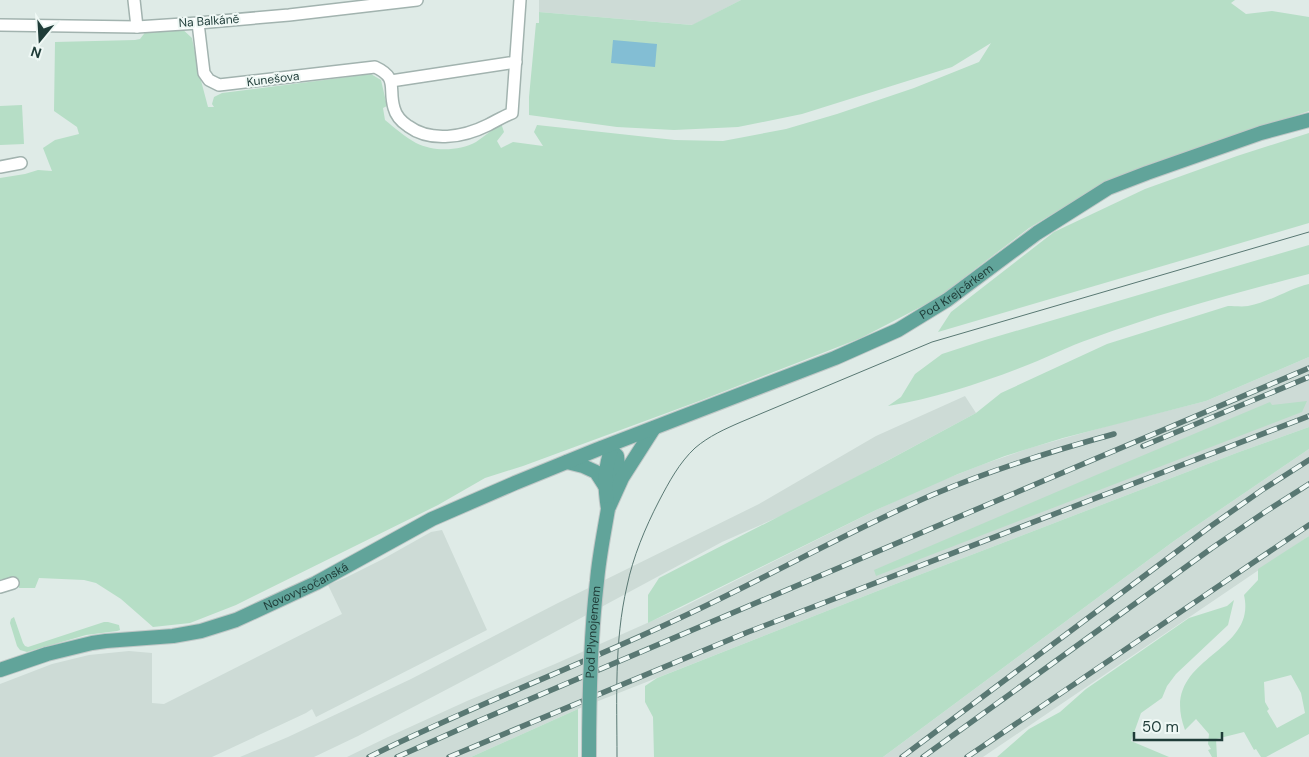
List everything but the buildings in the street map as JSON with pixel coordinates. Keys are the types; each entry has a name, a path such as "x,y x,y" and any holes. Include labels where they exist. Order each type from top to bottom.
{"main road":[{"name":"Pod Krejcárkem","path":"605,448 835,358 898,330 947,300 1037,233 1108,188 1261,133 1309,120"},
{"path":"608,509 622,478 654,428"},
{"path":"605,448 617,456 618,466 608,509"},
{"path":"605,448 607,462 605,486 608,509"},
{"name":"Novovysočanská","path":"0,670 47,654 92,643 173,636 200,631 236,620 316,583 432,519 515,483 605,448"},
{"path":"567,462 596,472 605,486"},
{"name":"Pod Plynojemem","path":"589,757 590,671 594,610 608,509"}],"street":[{"path":"134,0 137,27"},
{"name":"Na Balkáně","path":"0,25 137,27 289,14 330,5 417,0"},
{"path":"516,62 391,80 394,110 401,121 412,129 426,135 438,137 452,137 468,133 512,113 516,62 520,0"},
{"name":"Kunešova","path":"198,23 204,74 208,80 220,85 375,67 384,71 391,80"},
{"path":"0,167 22,163"},
{"path":"0,587 12,583"}],"shaded area":[{"path":"539,0 741,0 693,25 539,12"},
{"path":"1309,357 1309,427 885,588 578,709 471,757 347,757 467,701 681,608 876,510 928,486 1030,448 1206,401"},
{"path":"965,396 976,413 801,507 722,542 358,736 314,757 240,757 288,737 411,679 558,603 759,504 876,436"},
{"path":"1309,449 1309,536 983,757 883,757 1174,541"},
{"path":"442,530 487,630 316,717 312,709 212,757 0,757 0,684 52,664 89,655 129,651 152,653 152,703 164,704 342,614 328,585 383,559 431,532"}],"green space":[{"path":"741,0 1235,0 1231,3 1246,14 1272,11 1309,17 1309,111 1150,164 1105,183 1029,228 936,299 861,338 702,400 523,466 485,478 438,505 236,605 190,623 153,627 121,599 96,583 84,580 39,578 35,588 19,588 17,577 3,581 2,579 0,580 0,178 38,170 52,171 43,148 55,140 79,134 77,127 54,111 55,42 135,40 140,39 147,30 180,27 192,38 208,107 214,107 212,104 214,97 222,93 371,74 381,80 387,106 383,108 385,120 416,143 438,149 454,149 469,145 501,123 504,132 497,141 501,148 513,142 543,146 534,132 537,125 675,140 723,141 786,129 914,88 979,62 991,43 952,67 802,114 738,127 674,130 617,127 529,115 536,23 539,23 539,12 692,25"},
{"path":"22,105 24,144 0,145 0,106"},
{"path":"1309,133 1309,223 938,332 951,312 1054,232 1145,189 1237,156"},
{"path":"1309,245 1309,274 1171,312 1082,342 978,383 924,399 888,406 901,397 915,374 942,354"},
{"path":"1309,284 1309,357 1206,401 1063,438 1005,456 958,474 876,510 648,623 648,595 659,578 976,413 1001,393 1107,344 1228,306 1256,304"},
{"path":"1307,401 1302,412 876,576 874,570 1270,402 1272,405"},
{"path":"1309,427 1309,449 1174,541 883,757 654,757 653,717 645,702 645,686 657,678 885,588"},
{"path":"1309,536 1309,734 1266,757 1261,757 1256,749 1254,750 1244,732 1216,739 1217,757 1212,757 1208,750 1211,749 1208,744 1209,734 1196,719 1185,730 1180,705 1184,686 1195,671 1237,631 1244,615 1244,595 1258,580 1258,569","holes":["1291,675 1301,693 1305,713 1277,728 1267,711 1269,709 1265,702 1264,682"]},
{"path":"1234,600 1228,625 1176,674 1167,686 1162,698 1141,713 1131,741 1169,757 997,757 1029,729 1060,712 1086,689 1189,618 1227,606"},
{"path":"14,617 23,643 28,647 104,622 119,625 120,630 86,635 27,652 20,650 17,646 10,623"},
{"path":"578,709 578,757 471,757"}],"water":[{"path":"613,40 657,44 655,67 611,63"}],"tram line":[{"path":"617,757 618,650 623,607 630,575 644,532 663,494 679,466 700,444 717,433 741,422 932,342 1309,232"}],"railway":[{"path":"397,757 1309,368"},
{"path":"1143,446 1309,377"},
{"path":"449,757 748,632 1309,416"},
{"path":"369,757 446,720 682,617 869,524 932,495 977,477 1114,434"},
{"path":"902,757 1211,526 1309,460"},
{"path":"923,757 1212,548 1309,484"},
{"path":"967,757 1309,525"}]}
